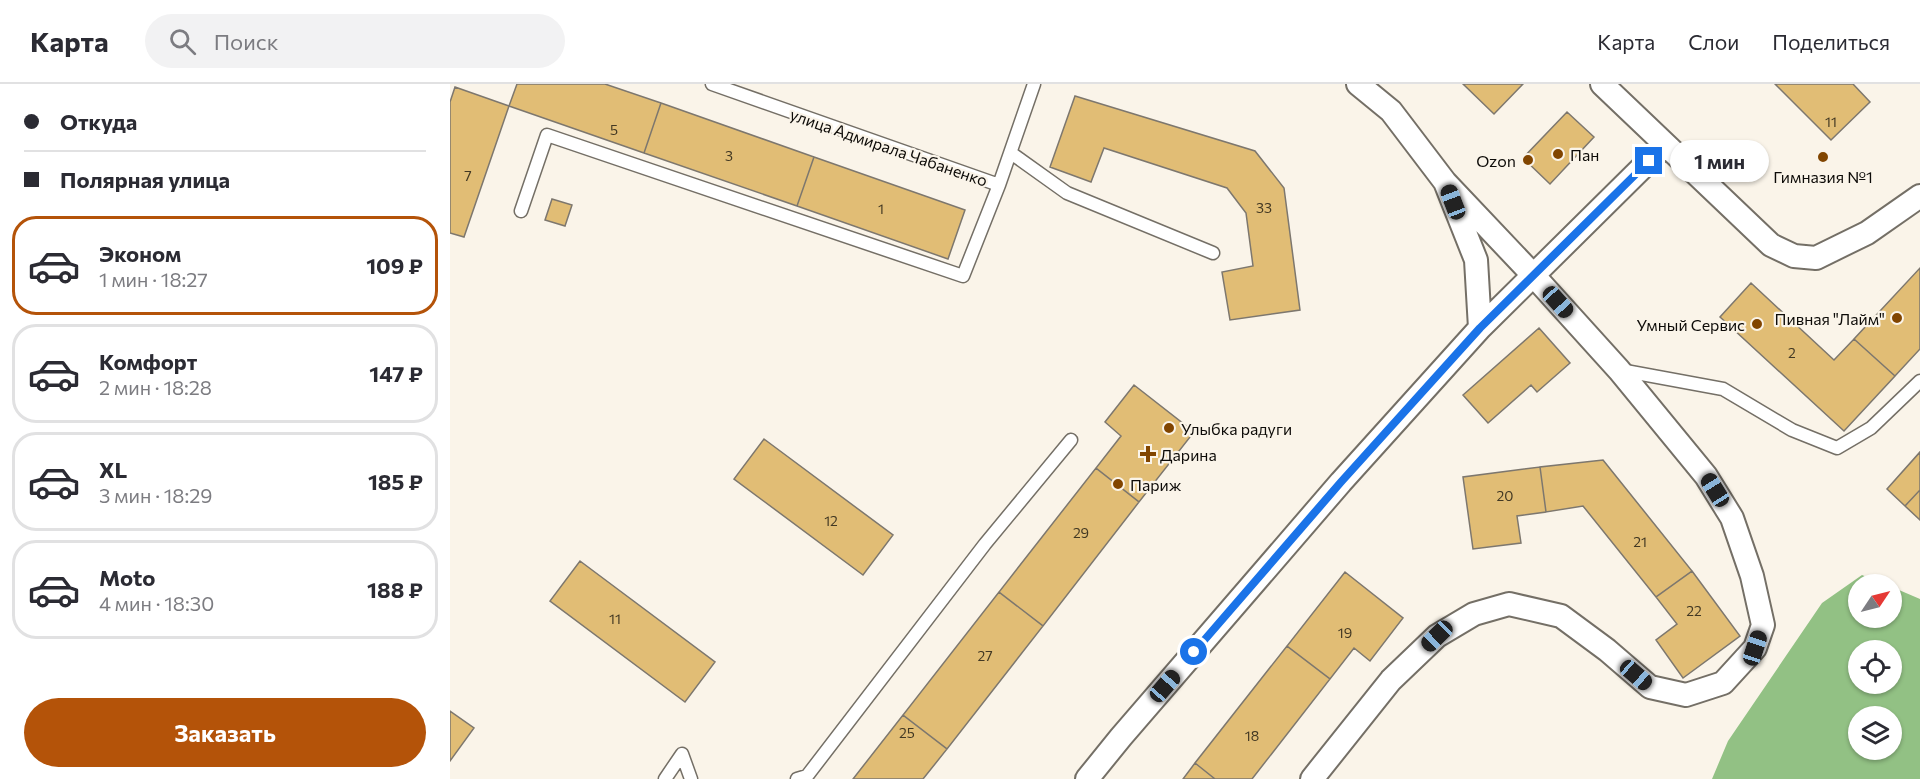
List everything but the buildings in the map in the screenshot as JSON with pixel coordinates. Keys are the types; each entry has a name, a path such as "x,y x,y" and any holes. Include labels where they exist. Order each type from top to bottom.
{"street":[{"path":"1312,779 1391,680 1437,636 1474,614 1509,603 1561,616 1607,650 1650,687 1686,695 1723,683 1755,648 1763,625 1752,576 1732,518 1706,476 1619,370 1445,182 1391,111 1358,84"},
{"path":"1602,84 1771,245 1794,256 1816,258 1867,233 1920,196"},
{"path":"1087,779 1334,490 1480,328 1665,145"},
{"path":"1445,182 1476,260 1480,328"}],"lane":[{"name":"улица Адмирала Чабаненко","path":"712,84 999,185 1034,84"},
{"path":"521,211 547,135 963,276 999,185"},
{"path":"1011,153 1067,193 1213,253"},
{"path":"1619,370 1723,389 1792,430 1837,448 1871,428 1920,381"},
{"path":"797,779 807,776 985,544 1071,440"},
{"path":"665,779 682,754 691,779"}],"green space":[{"path":"1848,585 1848,628 1902,628 1902,591 1920,599 1920,779 1712,779 1728,741 1822,603"}],"place":[{"name":"Пан","path":"1558,154"},
{"name":"Гимназия №1","path":"1823,157"},
{"name":"Ozon","path":"1528,160"},
{"name":"Пивная \"Лайм\"","path":"1897,318"},
{"name":"Умный Сервис","path":"1757,324"},
{"name":"Улыбка радуги","path":"1169,428"},
{"name":"Дарина","path":"1148,454"},
{"name":"Париж","path":"1118,484"}],"route":[{"path":"1194,652 1341,482 1480,328 1649,161"}]}
